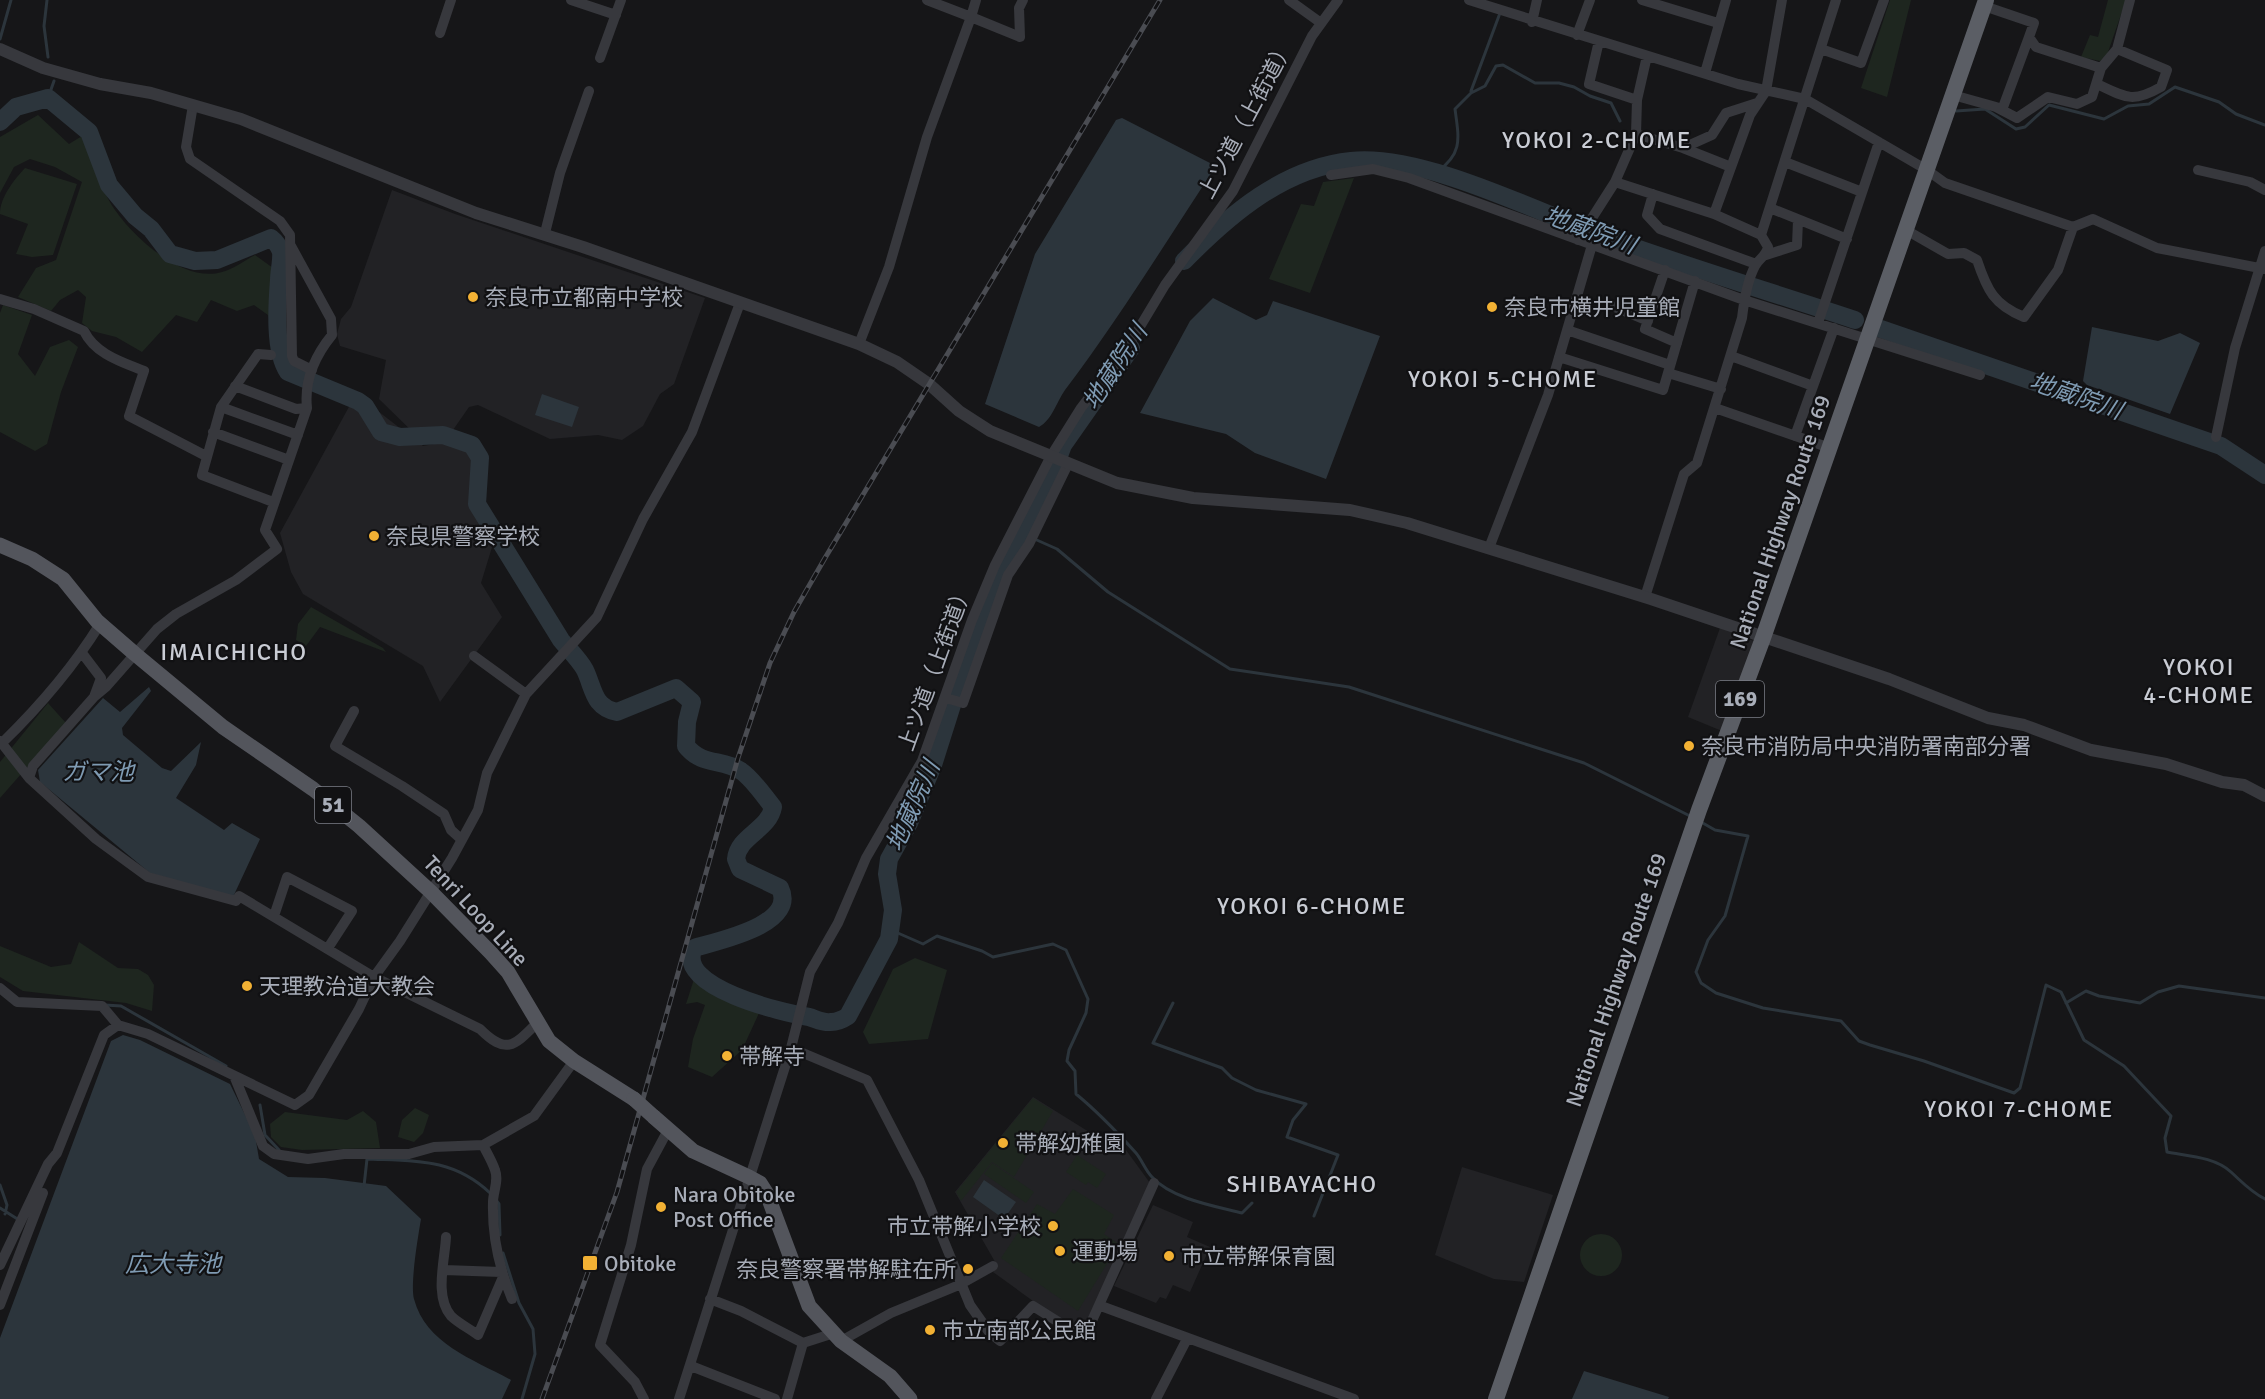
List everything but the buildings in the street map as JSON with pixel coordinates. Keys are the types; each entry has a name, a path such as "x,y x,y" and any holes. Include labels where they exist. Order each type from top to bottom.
{"highway":[{"name":"National Highway Route 169","path":"1496,1399 1699,810 1763,638 1985,3"}],"main road":[{"name":"Tenri Loop Line","path":"0,545 32,559 63,579 100,624 135,654 223,727 341,811 431,892 507,972 536,1024 549,1041 574,1061 634,1099 668,1130 706,1159 760,1183 767,1194 809,1306 838,1337 890,1376 910,1399"}],"street":[{"path":"440,33 451,0"},
{"path":"571,0 616,15"},
{"path":"600,58 621,0"},
{"path":"927,0 1020,37 1019,8 1023,0"},
{"path":"859,344 889,267 927,137 976,0"},
{"path":"1289,0 1321,23"},
{"name":"上ツ道（上街道）","path":"679,1399 791,1048 810,972 838,923 866,858 922,761 952,699 984,589 1051,456 1081,408 1129,345 1170,277 1233,191 1298,63 1321,23 1338,0"},
{"path":"1468,0 1532,22 1705,74 1805,99 1927,170 1945,183 2073,227 2093,219 2157,248 2262,268"},
{"path":"1532,22 1537,0"},
{"path":"1577,35 1590,0"},
{"path":"1642,0 1718,23"},
{"path":"1705,74 1726,0"},
{"path":"1714,214 1750,115 1766,91 1782,0"},
{"path":"1761,235 1836,0"},
{"path":"1821,49 1862,63 1884,0"},
{"path":"1953,94 2002,110 2017,118 2048,97 2077,104 2092,97 2102,68 2117,49 2130,0"},
{"path":"1985,3 2034,23 2002,110"},
{"path":"2029,37 2036,47 2102,68"},
{"path":"1599,41 1589,84 1637,100"},
{"path":"0,49 59,73 193,105 241,119 476,213 583,247 859,344 897,362 929,384 959,411 990,431 1118,483 1160,493 1350,510 1407,523 1645,597 1888,679 1988,718 2024,725 2091,750 2166,764 2222,782 2244,785 2265,796"},
{"path":"2097,84 2125,97 2141,98 2161,87 2167,70 2117,49"},
{"path":"1581,235 1615,182 1636,134 1637,100 1647,56"},
{"path":"546,229 560,173 589,91"},
{"path":"1683,148 1712,135 1726,112 1757,103"},
{"path":"193,105 186,147 190,159 280,220 290,235 290,356 311,372"},
{"path":"1636,134 1683,148 1731,167"},
{"path":"1821,314 1879,142"},
{"path":"1785,162 1862,192"},
{"path":"1331,175 1373,169 1409,178 1581,235 1592,245 1695,281 1747,291 1821,314 1834,328 1980,375"},
{"path":"2198,170 2250,182 2265,190"},
{"path":"1615,182 1714,214 1761,235 1768,247 1766,255"},
{"path":"1653,194 1647,215 1660,229 1756,264"},
{"path":"1770,208 1847,238"},
{"path":"1645,597 1684,474 1697,463 1731,356 1756,264 1766,255 1797,245 1798,220"},
{"path":"1906,230 1948,254 1965,253 1977,260 1983,278 2003,308 2024,317 2058,270 2073,227"},
{"path":"1489,548 1548,395 1592,245"},
{"path":"29,778 33,766 93,697 106,687 157,629 176,614 236,580 276,549 265,530 307,408 305,390 311,372 319,351 332,335 331,319 291,246"},
{"path":"2216,436 2235,348 2262,268 2265,251"},
{"path":"1665,270 1645,329 1677,343"},
{"path":"1559,357 1663,390 1695,281"},
{"path":"0,299 34,309 84,331 88,339 104,353 144,371 129,416 206,456"},
{"path":"0,988 17,1002 102,1006 118,1025 148,1034 295,1106 309,1095 375,977 462,840 478,810 487,773 526,694 576,643 601,610 643,519 692,432 740,303"},
{"path":"1612,306 1648,321"},
{"path":"1796,436 1834,328"},
{"path":"1567,330 1720,389"},
{"path":"271,356 258,354 221,407 202,475 273,502"},
{"path":"1731,356 1813,386"},
{"path":"235,386 296,408 307,408"},
{"path":"221,407 298,435"},
{"path":"1715,408 1830,448"},
{"path":"213,432 289,460"},
{"path":"952,699 963,703 1008,575 1035,533 1068,464"},
{"path":"100,624 82,653 38,708 1,742 29,778 96,839 148,877 236,901 239,896 375,977 480,1029 490,1039 507,1047 516,1044 536,1024"},
{"path":"82,653 100,678 93,697"},
{"path":"474,656 526,694"},
{"path":"354,711 335,746 444,814 451,830 462,840"},
{"path":"274,916 287,877 352,911 328,948"},
{"path":"0,1305 104,1035 118,1025"},
{"path":"791,1048 867,1080 919,1180 959,1285 981,1322 1000,1341 1033,1306 1060,1323 1086,1334 1101,1306 1154,1183"},
{"path":"235,1078 263,1146 274,1154 308,1160 344,1154 409,1154 434,1147 483,1145 534,1116 574,1061"},
{"path":"644,1399 635,1382 600,1345 631,1245 647,1169 668,1130"},
{"path":"483,1145 496,1171 496,1249 502,1274 512,1299"},
{"path":"0,1265 48,1164 57,1153"},
{"path":"446,1237 442,1283 443,1302 451,1316 478,1335 502,1274"},
{"path":"710,1299 741,1311 803,1343 838,1337 959,1285 993,1266"},
{"path":"444,1270 502,1274"},
{"path":"1101,1306 1354,1399"},
{"path":"1156,1399 1187,1339"},
{"path":"787,1399 803,1343"},
{"path":"691,1366 775,1399"}],"shaded area":[{"path":"1890,0 1911,0 1887,97 1861,88"},
{"path":"2108,0 2126,0 2107,55 2100,61 2081,57 2090,35 2098,37"},
{"path":"38,115 69,144 82,136 111,204 131,229 159,254 191,271 207,274 226,271 255,255 280,273 284,346 278,346 268,315 254,305 237,311 211,300 197,322 176,315 142,352 116,337 92,331 82,323 86,297 78,290 60,300 51,311 18,297 36,268 56,260 82,182 55,167 30,159 14,167 0,193 0,137"},
{"path":"25,168 77,184 53,255 32,257 16,254 28,224 0,214 5,195"},
{"path":"1354,178 1310,293 1269,279 1301,204 1314,206 1323,182"},
{"path":"392,190 455,214 705,298 674,384 660,394 643,426 622,440 598,435 550,439 478,405 469,407 453,430 420,439 379,399 386,360 340,346 337,334 341,319 351,307"},
{"path":"3,305 32,315 18,354 35,376 50,347 69,340 78,347 61,392 47,444 35,451 0,432 0,313"},
{"path":"356,394 423,446 456,440 477,456 474,505 493,544 481,583 502,617 440,702 423,666 303,594 291,572 280,533"},
{"path":"311,607 383,648 386,652 320,627 306,646 296,640 298,624"},
{"path":"1720,628 1754,641 1722,731 1688,717"},
{"path":"48,703 66,723 0,798 0,762"},
{"path":"79,942 118,968 138,969 148,975 154,985 152,1011 126,1003 23,991 0,977 0,946 51,967 71,964"},
{"path":"915,958 947,970 928,1039 869,1044 863,1032 893,969"},
{"path":"694,979 712,993 760,1011 742,1050 712,1077 688,1067 693,1039 705,1005 697,1002 686,1004"},
{"name":"市立帯解小学校","path":"1033,1097 1110,1145 1113,1137 1126,1150 1150,1183 1085,1328 1080,1330 1062,1322 993,1272 998,1267 955,1192"},
{"path":"1033,1098 1053,1111 1014,1177 992,1162 961,1201 956,1192"},
{"path":"415,1108 429,1115 423,1133 414,1142 398,1137 402,1120"},
{"path":"363,1111 376,1122 380,1148 302,1150 281,1147 271,1137 270,1124 285,1112 347,1120"},
{"path":"1077,1155 1106,1174 1097,1188 1088,1182 1086,1185 1066,1172"},
{"path":"992,1163 1034,1192 1026,1203 984,1174"},
{"path":"1462,1167 1553,1195 1524,1282 1494,1279 1435,1255"},
{"name":"運動場","path":"1073,1189 1114,1215 1104,1234 1119,1244 1078,1311 1001,1258 1037,1204 1055,1214"},
{"path":"1153,1205 1193,1222 1187,1237 1210,1247 1190,1292 1173,1285 1166,1299 1160,1297 1156,1303 1114,1286"},
{"path":"1601,1234 1609,1235 1616,1240 1621,1247 1621,1263 1616,1270 1609,1275 1601,1276 1593,1275 1586,1270 1581,1263 1580,1255 1581,1247 1586,1240 1593,1235"}],"water":[{"path":"1122,118 1210,163 1212,172 1122,310 1065,390 1051,416 1039,427 985,404 1035,254 1116,120"},
{"path":"1213,298 1256,320 1267,315 1273,301 1380,336 1326,479 1255,453 1226,434 1140,413 1190,321"},
{"path":"2092,327 2158,341 2180,333 2200,343 2170,414 2087,385 2083,381"},
{"path":"542,394 579,407 572,427 535,415"},
{"name":"ガマ池","path":"149,687 151,691 122,728 123,735 162,768 171,771 201,742 196,765 176,798 224,830 232,823 260,839 233,897 150,873 40,782 38,770 103,698 120,712"},
{"name":"広大寺池","path":"123,1035 140,1040 230,1084 255,1135 259,1159 288,1177 325,1178 386,1186 421,1219 413,1283 414,1299 420,1315 440,1339 467,1357 511,1380 502,1399 0,1399 0,1338 111,1041"},
{"path":"984,1180 1016,1202 1004,1219 973,1197"},
{"path":"1584,1371 1669,1397 1668,1399 1572,1399"}],"waterway":[{"path":"0,39 11,0"},
{"path":"47,0 44,26 48,57"},
{"path":"1471,91 1500,13"},
{"path":"1437,172 1455,152 1458,137 1455,109 1471,93 1485,86 1496,66 1503,65 1535,83 1559,83 1611,103 1620,121"},
{"path":"48,98 54,81"},
{"path":"1956,111 1985,109 2016,129 2025,127 2049,105 2104,119 2128,106 2149,104 2175,87 2219,102 2236,114 2265,125"},
{"name":"地蔵院川","path":"0,122 16,107 48,98 89,132 109,185 135,216 151,229 170,254 195,261 217,260 271,238 281,252 278,341 288,372 358,401 365,406 381,432 400,437 443,435 472,445 480,458 477,504 561,640 583,666 599,702 609,710 617,712 676,688 692,702 687,722 686,746 699,757 741,771 773,807 766,822 742,844 736,859 740,869 780,888 782,901 777,912 767,921 736,936 694,948 692,962 700,975 734,996 822,1021 836,1022 848,1016 889,939 893,910 887,874 889,859 909,823 933,765 984,604 1054,469 1063,445 1131,348"},
{"name":"地蔵院川","path":"1184,261 1239,211 1281,183 1326,165 1351,161 1380,161 1412,166 1482,188 1610,239 1855,320"},
{"name":"地蔵院川","path":"1881,329 2221,446 2265,475"},
{"path":"1021,533 1057,549 1108,592 1230,669 1349,687 1584,763 1690,816"},
{"path":"1701,822 1715,830 1748,836 1725,916 1708,940 1696,972 1701,983 1716,993 1763,1008 1841,1021 1859,1041 2014,1093 2020,1088 2046,985 2061,992 2084,1040 2124,1066 2171,1116 2165,1138 2167,1152 2217,1163 2265,1199"},
{"path":"891,930 923,944 937,936 993,957 1053,944 1066,950 1088,999 1086,1013 1069,1050 1067,1061 1075,1071 1076,1094 1129,1145 1160,1185 1194,1201 1242,1213 1252,1203"},
{"path":"2066,1003 2086,991 2099,996 2140,1003 2158,992 2179,986 2265,998"},
{"path":"1173,1003 1153,1043 1222,1068 1232,1078 1256,1090 1306,1104 1293,1120 1287,1137 1338,1155 1314,1216"},
{"path":"105,1005 121,1006 226,1066"},
{"path":"260,1105 265,1135 279,1150"},
{"path":"364,1186 367,1159 401,1160 447,1167 462,1173 490,1193"},
{"path":"0,1185 7,1205 5,1214"},
{"path":"496,1200 499,1204 500,1235"},
{"path":"0,1208 19,1220"},
{"path":"503,1253 519,1303 533,1329 535,1354 522,1399"}],"railway":[{"path":"542,1399 617,1192 738,758 770,663 794,612 825,558 1160,0"}],"place":[{"name":"奈良市立都南中学校","path":"473,297"},
{"name":"奈良市横井児童館","path":"1492,307"},
{"name":"奈良県警察学校","path":"374,536"},
{"name":"奈良市消防局中央消防署南部分署","path":"1689,746"},
{"name":"天理教治道大教会","path":"247,986"},
{"name":"帯解寺","path":"727,1056"},
{"name":"帯解幼稚園","path":"1003,1143"},
{"name":"Nara Obitoke Post Office","path":"661,1207"},
{"name":"市立帯解小学校","path":"1053,1226"},
{"name":"運動場","path":"1060,1251"},
{"name":"市立帯解保育園","path":"1169,1256"},
{"name":"Obitoke","path":"590,1263"},
{"name":"奈良警察署帯解駐在所","path":"968,1269"},
{"name":"市立南部公民館","path":"930,1330"}],"district":[{"name":"YOKOI 2-CHOME","path":"1597,140"},
{"name":"YOKOI 5-CHOME","path":"1503,379"},
{"name":"IMAICHICHO","path":"234,652"},
{"name":"YOKOI 4-CHOME","path":"2199,681"},
{"name":"YOKOI 6-CHOME","path":"1312,906"},
{"name":"YOKOI 7-CHOME","path":"2019,1109"},
{"name":"SHIBAYACHO","path":"1302,1184"}]}
